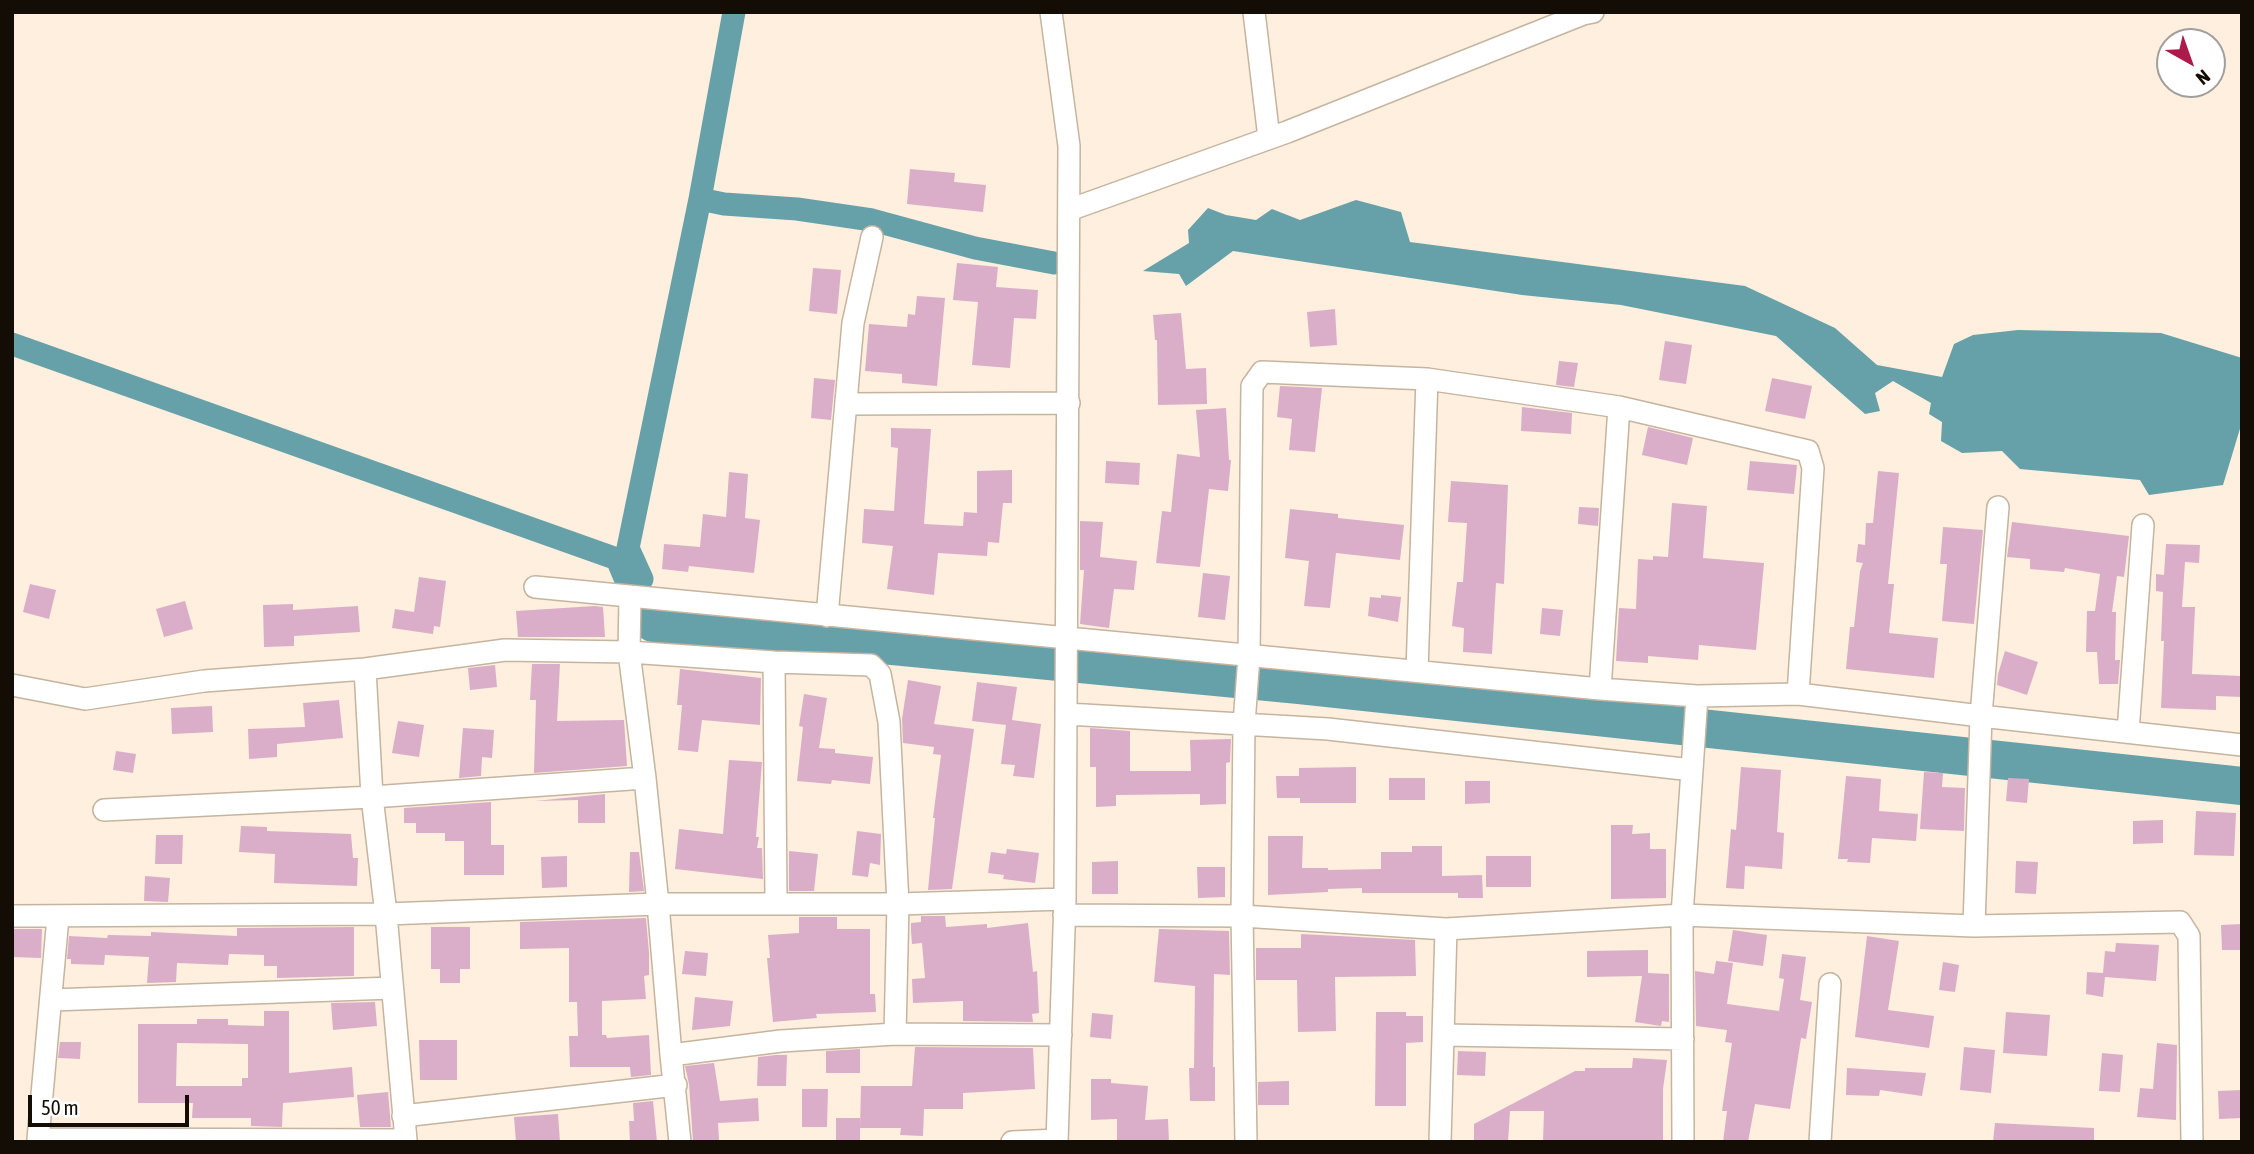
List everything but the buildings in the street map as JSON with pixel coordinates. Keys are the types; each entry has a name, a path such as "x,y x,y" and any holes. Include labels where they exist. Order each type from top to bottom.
{"street":[{"path":"1012,1142 1057,1141 1061,1035 1068,640 1069,146 1051,12"},
{"path":"1254,12 1269,138"},
{"path":"1069,210 1269,138 1593,12"},
{"path":"827,616 853,323 872,237"},
{"path":"1246,1142 1242,916 1244,724 1249,656 1252,386 1262,372 1427,379 1619,407 1808,451 1813,468 1798,694"},
{"path":"1417,671 1427,379"},
{"path":"846,404 1069,403"},
{"path":"1600,689 1619,407"},
{"path":"1974,926 1981,716 1998,507"},
{"path":"2128,732 2143,525"},
{"path":"535,587 1600,689 1697,695 1798,694 2242,745"},
{"path":"630,597 629,652 645,778 680,1142"},
{"path":"12,685 85,699 204,681 365,669 505,650 629,652 774,662 871,665 880,674 889,722 898,904 895,1034"},
{"path":"773,904 776,900 774,662"},
{"path":"58,917 38,1140 406,1141 386,914 372,797 365,669"},
{"path":"1683,1142 1682,915 1697,695"},
{"path":"1067,714 1328,729 1692,769"},
{"path":"104,810 372,797 645,778"},
{"path":"12,916 386,914 658,904 898,904 1065,907 1446,929 1682,915 1974,926 2180,922 2189,936 2192,1142"},
{"path":"1440,1142 1446,929"},
{"path":"1820,1142 1830,984"},
{"path":"51,1000 392,988"},
{"path":"671,1055 781,1041 895,1034 1061,1035"},
{"path":"1443,1035 1683,1039"},
{"path":"403,1116 676,1085"}],"water":[{"path":"1356,200 1401,212 1410,242 1745,286 1835,328 1877,365 1942,377 1954,344 1973,335 2018,330 2161,333 2242,358 2242,422 2223,485 2149,495 2140,480 2020,469 2002,451 1962,453 1941,441 1942,422 1929,414 1931,403 1893,381 1875,393 1880,411 1865,414 1776,336 1621,305 1522,295 1233,251 1186,286 1179,274 1143,271 1189,243 1188,230 1208,208 1226,215 1256,220 1272,209 1300,220"}],"waterway":[{"path":"700,199 734,12"},
{"path":"12,344 617,559 625,578 642,579 628,548 700,199 872,220 975,248 1054,263"},
{"path":"653,623 1299,685 2242,786"}]}
